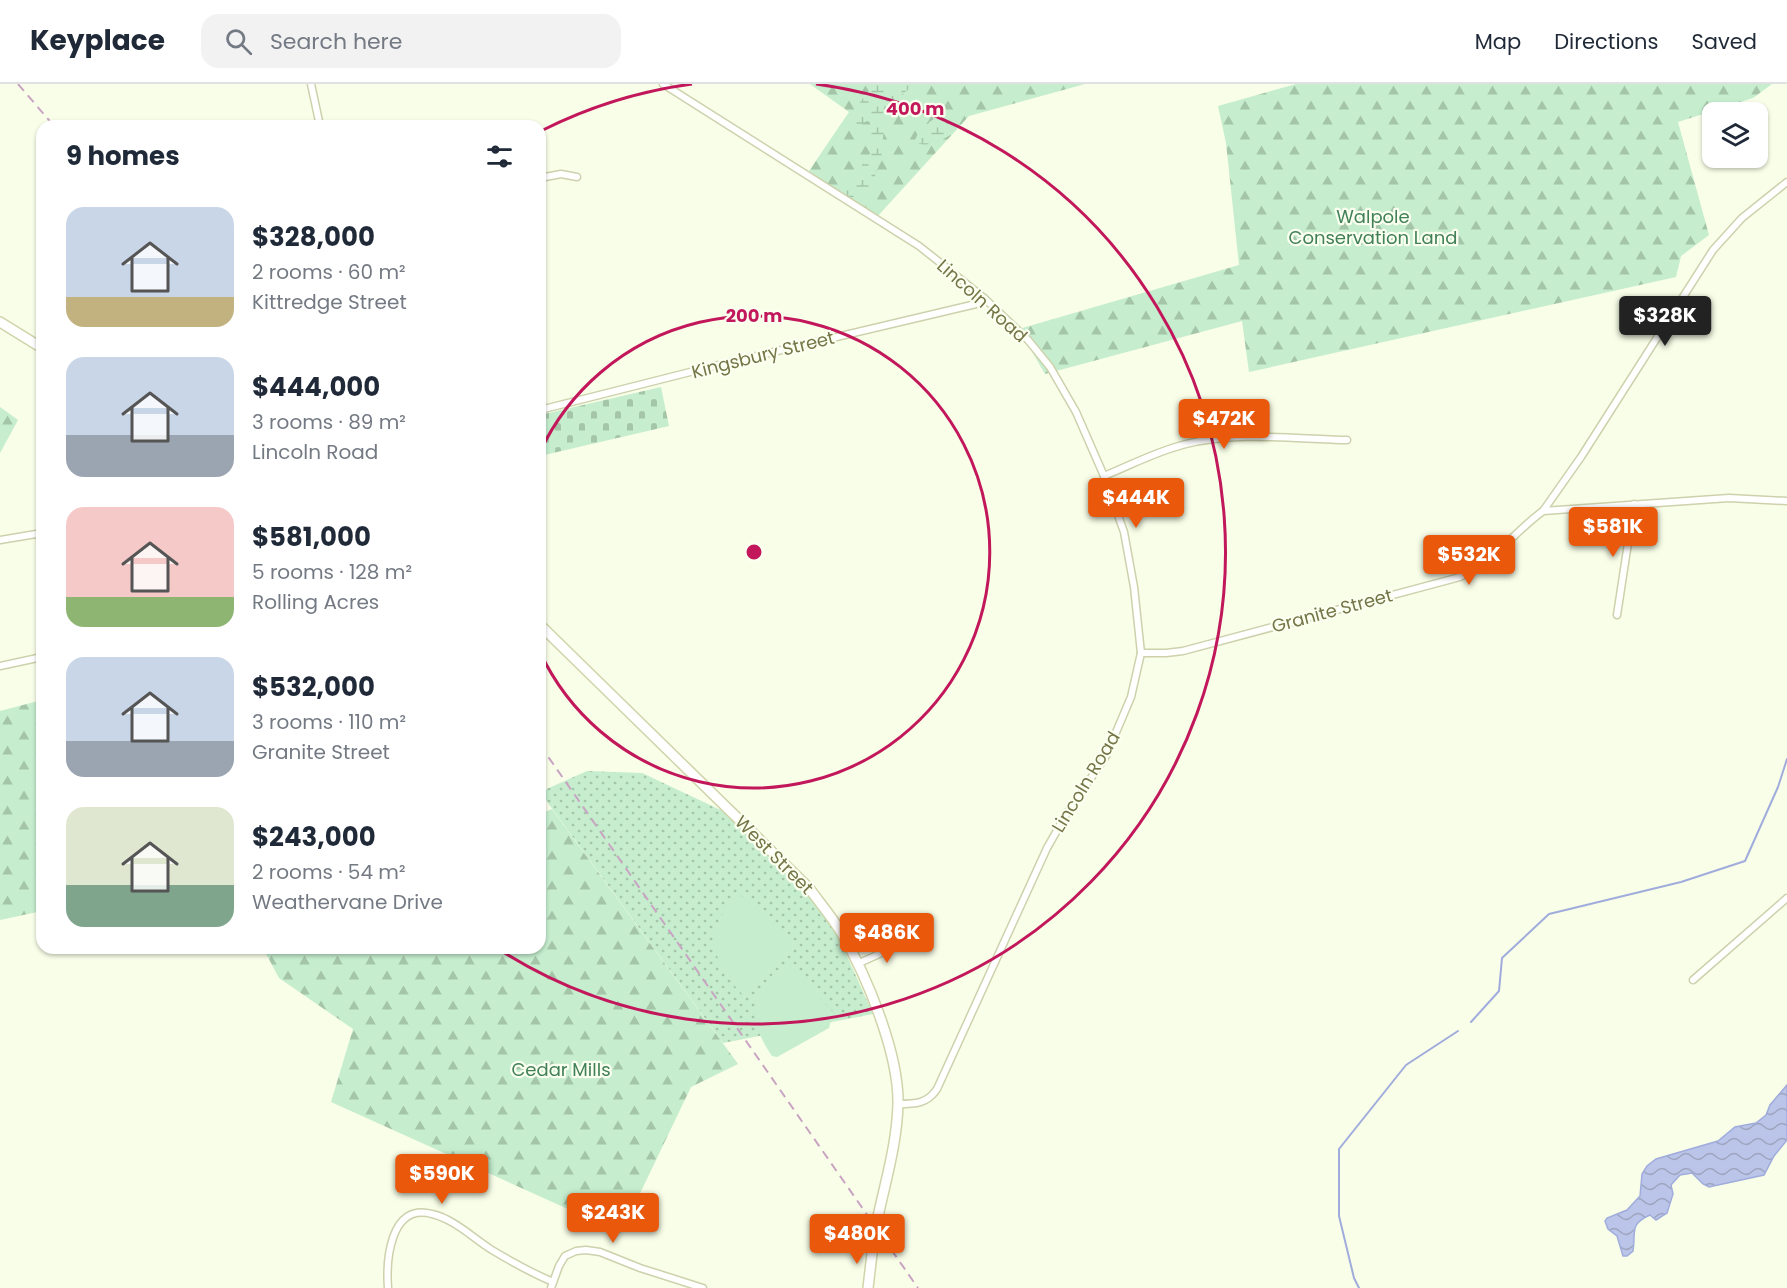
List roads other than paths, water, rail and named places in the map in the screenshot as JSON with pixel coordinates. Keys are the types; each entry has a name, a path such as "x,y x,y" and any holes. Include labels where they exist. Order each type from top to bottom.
{"main road":[{"path":"0,322 36,344"},
{"name":"West Street","path":"546,631 809,888 840,929 878,1014 896,1078 898,1104 892,1152 877,1221 868,1288"}],"street":[{"path":"311,84 319,120"},
{"name":"Lincoln Road","path":"663,84 919,246 984,298 1028,340 1050,367 1077,412 1104,476 1124,532 1141,653 1131,697 1106,756 1067,813 1047,848 940,1084 933,1096 924,1102 898,1104"},
{"path":"546,177 561,174 578,177"},
{"name":"Granite Street","path":"1141,653 1183,651 1460,577 1486,562 1543,511 1581,457 1713,250 1742,218 1787,182"},
{"name":"Kingsbury Street","path":"546,408 976,304 984,298"},
{"path":"1104,476 1171,448 1205,440 1234,437 1347,440"},
{"path":"1543,511 1729,498 1787,501"},
{"path":"1617,615 1634,504"},
{"path":"0,540 36,533"},
{"path":"0,666 36,658"},
{"path":"1693,980 1787,898"},
{"path":"857,964 906,942"},
{"path":"387,1288 387,1263 392,1236 400,1222 411,1215 422,1213 432,1214 448,1221 552,1285 565,1256 586,1250 600,1252 640,1268 703,1288"}],"water":[{"path":"1787,1085 1787,1140 1774,1156 1764,1175 1709,1187 1692,1173 1680,1175 1671,1185 1673,1194 1667,1213 1656,1220 1650,1215 1643,1218 1636,1225 1633,1251 1623,1256 1617,1236 1608,1229 1605,1221 1627,1210 1640,1196 1642,1174 1647,1166 1656,1159 1718,1141 1735,1127 1756,1123 1766,1115 1770,1105"}],"waterway":[{"path":"1471,1022 1499,991 1502,958 1549,914 1681,882 1745,861 1778,787 1787,759"},
{"path":"1359,1288 1354,1278 1339,1216 1339,1149 1406,1065 1458,1031"}],"railway":[{"path":"18,84 49,120"},
{"path":"546,754 918,1288"}],"park label":[{"name":"Walpole Conservation Land","path":"1373,227"},
{"name":"Cedar Mills","path":"561,1070"}]}
